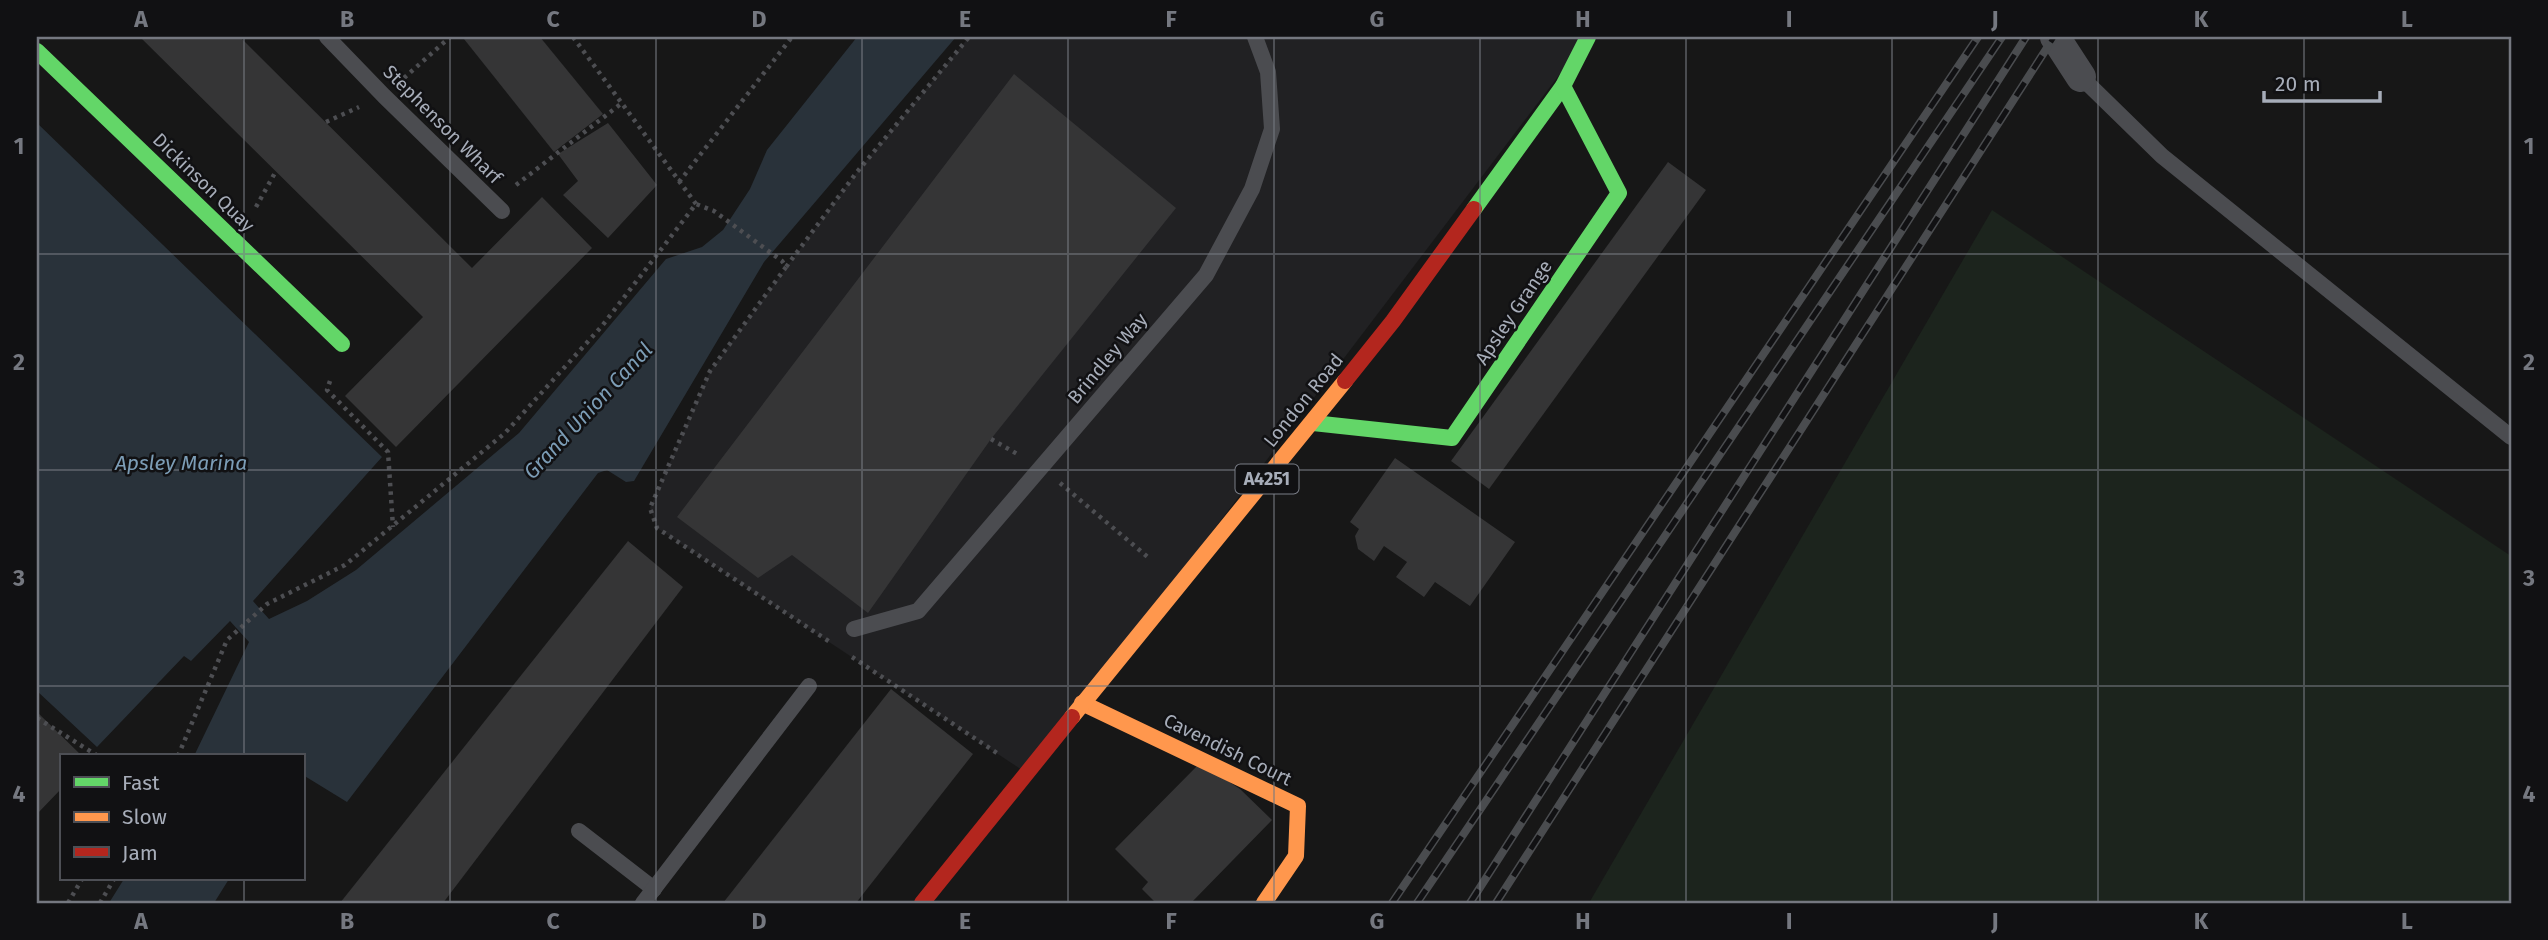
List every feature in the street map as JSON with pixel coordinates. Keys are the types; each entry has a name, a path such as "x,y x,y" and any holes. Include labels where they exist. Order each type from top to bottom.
{"street":[{"name":"London Road","path":"922,903 1393,321 1563,86 1588,37"},
{"path":"2055,37 2081,76"},
{"name":"Dickinson Quay","path":"37,51 342,344"},
{"name":"Apsley Grange","path":"1313,423 1452,438 1619,193 1563,86"},
{"name":"Cavendish Court","path":"1082,703 1298,806 1296,856 1264,903"}],"lane":[{"name":"Stephenson Wharf","path":"327,37 497,207"},
{"name":"Brindley Way","path":"854,629 918,611 1206,275 1252,189 1272,128 1268,72 1255,37"},
{"path":"2081,76 2162,156 2511,437"},
{"path":"643,903 809,686"},
{"path":"579,831 654,889"}],"path":[{"path":"573,37 696,204 715,211 782,261 786,267"},
{"path":"679,183 792,37"},
{"path":"831,643 657,528 650,508 710,371 857,172 969,37"},
{"path":"497,207 622,103"},
{"path":"179,754 227,640 267,604 345,565 505,433 602,326 696,204"},
{"path":"342,344 327,390 388,452 393,527"},
{"path":"991,439 1041,467 1180,585"},
{"path":"843,651 1028,774"},
{"path":"37,718 95,754"},
{"path":"100,903 113,880"},
{"path":"68,903 80,881"}],"shaded area":[{"path":"969,37 1588,37 1028,774 657,528 650,508 710,371 857,172"},
{"path":"1992,210 2511,556 2511,903 1589,903"}],"water":[{"path":"857,37 956,37 764,262 634,481 626,482 607,470 598,473 347,802 304,776 304,754 195,754 249,642 230,621 191,661 184,656 97,747 37,691 37,123 382,457 253,601 269,619 307,601 356,570 519,433 666,259 702,247 723,230 750,189 767,150"},
{"path":"123,880 228,880 214,903 109,903"}],"building":[{"path":"140,37 240,37 472,268 542,197 592,248 396,447 345,396 423,317"},
{"path":"540,37 603,114 554,152 464,39"},
{"path":"1014,74 1176,208 991,439 868,613 792,555 758,578 677,517"},
{"path":"608,123 657,185 608,238 563,195 578,181 558,154"},
{"path":"1668,162 1706,190 1489,489 1451,461"},
{"path":"1395,458 1515,542 1470,606 1435,582 1424,597 1396,577 1407,562 1384,546 1374,561 1358,549 1355,536 1359,529 1350,522"},
{"path":"628,541 683,587 443,903 340,903"},
{"path":"891,689 973,754 856,903 723,903"},
{"path":"37,712 80,754 60,754 60,790 37,814"},
{"path":"1200,763 1240,789 1272,820 1191,903 1156,903 1142,889 1148,882 1115,849"}],"railway":[{"path":"1392,903 1978,37"},
{"path":"1417,903 2002,37"},
{"path":"1470,903 2026,37"},
{"path":"1496,903 2054,37"}],"traffic: fast":[{"path":"1474,209 1563,86 1588,37"},
{"path":"37,51 342,344"},
{"path":"1313,423 1452,438 1619,193 1563,86"}],"traffic: slow":[{"path":"1072,717 1345,381"},
{"path":"1082,703 1298,806 1296,856 1264,903"}],"traffic: jam":[{"path":"1345,381 1393,321 1474,209"},
{"path":"922,903 1072,717"}],"water label":[{"name":"Grand Union Canal","path":"588,411"},
{"name":"Apsley Marina","path":"181,463"}]}
